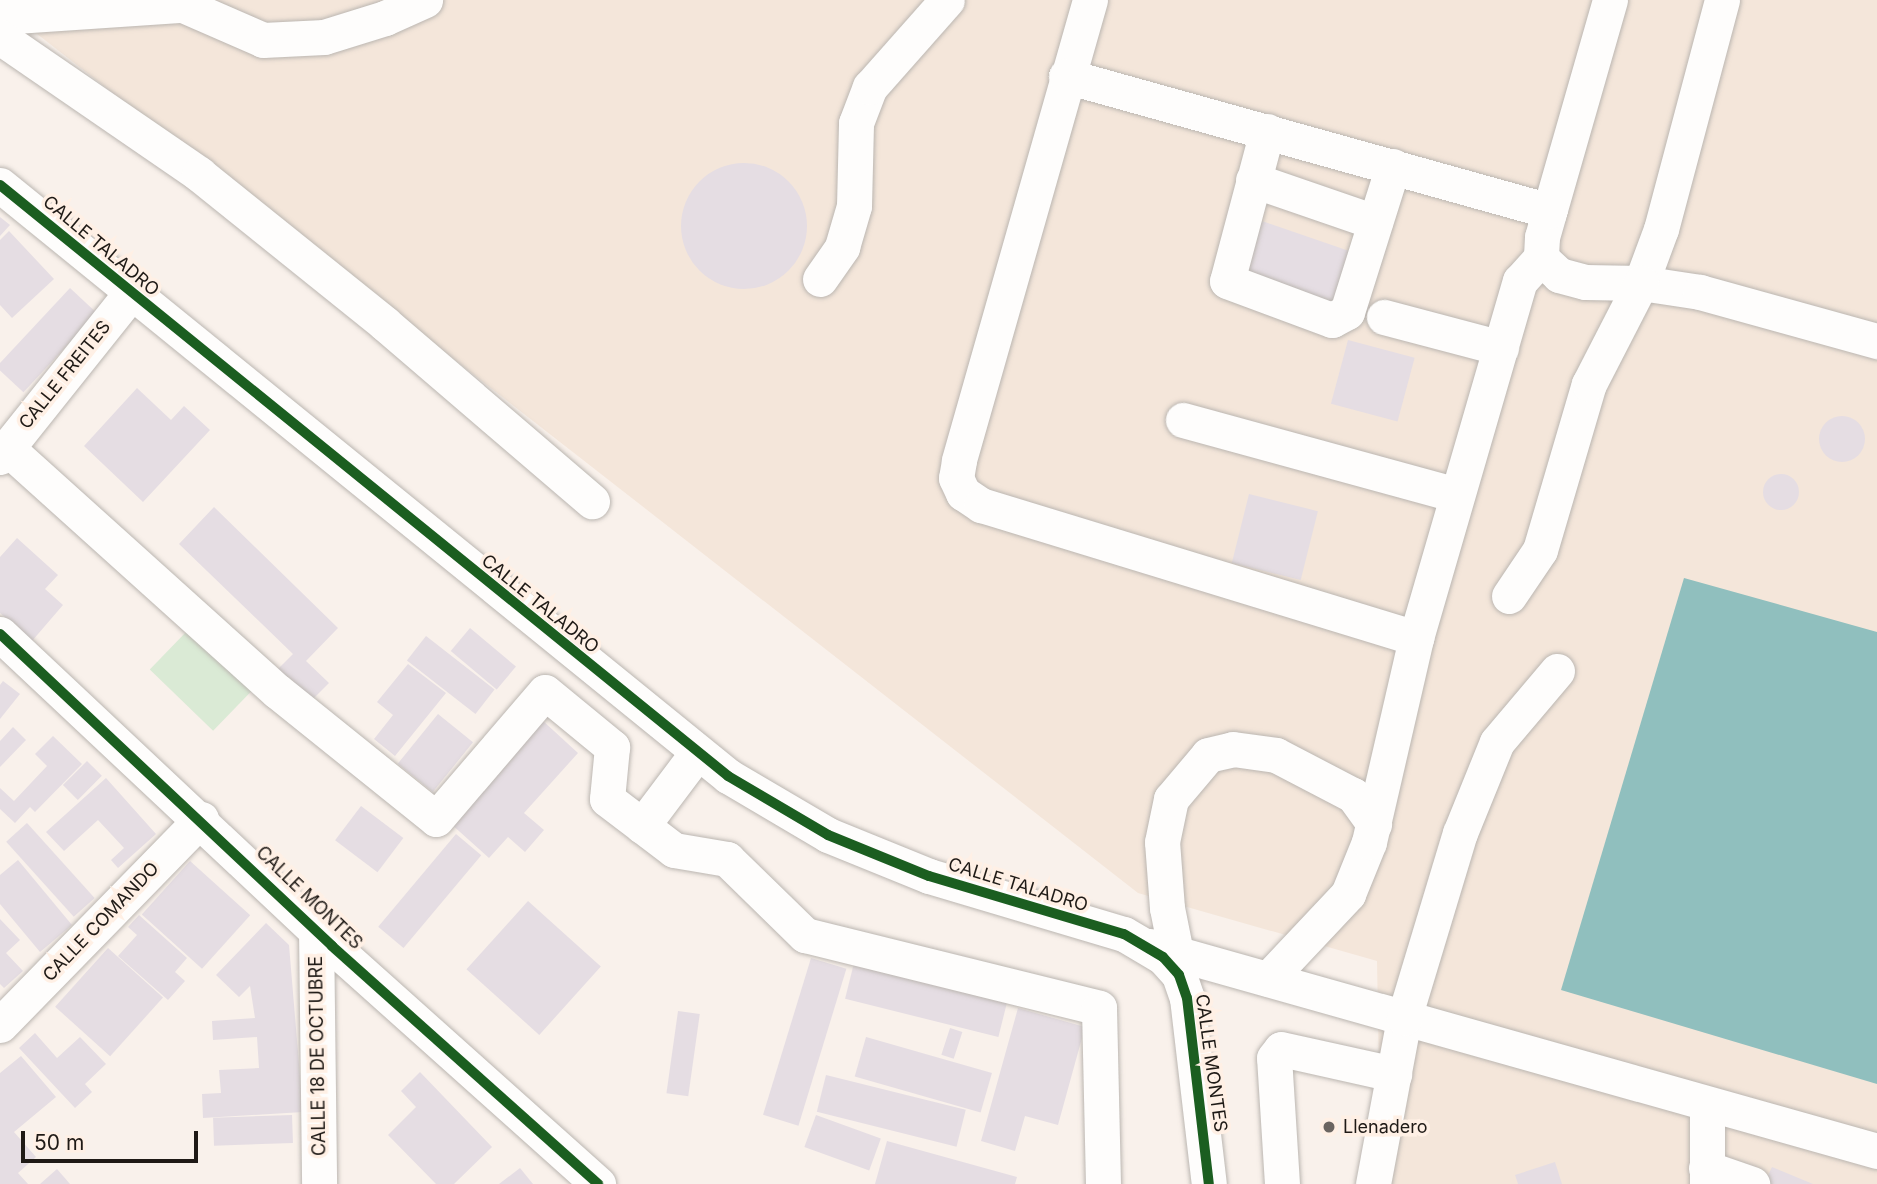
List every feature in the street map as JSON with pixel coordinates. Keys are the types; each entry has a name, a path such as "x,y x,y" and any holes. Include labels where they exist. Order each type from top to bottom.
{"street":[{"path":"0,17 183,5 220,10 263,40 324,37 385,18 425,0"},
{"path":"820,279 842,247 854,206 856,123 870,87 947,0"},
{"path":"1090,0 1066,76 959,460 956,478 963,493 981,505 1416,638"},
{"path":"1268,979 1349,894 1374,824 1416,638 1520,281 1541,258 1550,211 1610,0"},
{"path":"1509,596 1540,550 1589,384 1641,283 1661,229 1722,0"},
{"path":"0,37 199,174 384,323 592,501"},
{"path":"1066,76 1550,211"},
{"path":"1267,131 1226,272 1233,286 1332,320 1346,312 1393,166"},
{"path":"1253,180 1375,222"},
{"name":"CALLE TALADRO","path":"0,185 697,753 770,803 828,835 929,876 1149,944"},
{"path":"1541,258 1559,275 1585,282 1641,283 1700,292 1877,341"},
{"name":"CALLE FREITES","path":"3,452 131,293"},
{"path":"1384,317 1501,348"},
{"path":"1182,420 1457,495"},
{"path":"3,452 276,691 436,819 545,692 612,747 607,799 674,850 727,859 806,935 1099,1009 1103,1184"},
{"name":"CALLE MONTES","path":"0,634 316,929 598,1184"},
{"path":"1373,1184 1404,1018 1460,833 1497,742 1557,671"},
{"path":"1374,824 1353,795 1276,755 1233,749 1208,755 1171,799 1162,842 1167,908 1149,944 1877,1151"},
{"path":"642,826 697,753"},
{"name":"CALLE COMANDO","path":"0,1025 201,819"},
{"name":"CALLE 18 DE OCTUBRE","path":"316,929 319,1184"},
{"name":"CALLE MONTES","path":"1149,944 1179,975 1187,998 1209,1184"},
{"path":"1282,1184 1274,1058 1281,1049 1394,1074"},
{"path":"1707,1104 1707,1176 1752,1184"}],"shaded area":[{"path":"0,0 1877,0 1877,1184 1381,1184 1377,961 1138,893 0,5"}],"green space":[{"path":"188,630 251,691 213,731 150,670"}],"water":[{"path":"1684,578 1877,632 1877,1084 1561,990"}],"building":[{"path":"744,163 768,167 789,181 803,202 807,226 803,250 789,271 768,285 744,289 720,285 699,271 685,250 681,226 685,202 699,181 720,167"},
{"path":"0,217 10,225 0,236"},
{"path":"1262,221 1350,251 1330,309 1242,279"},
{"path":"9,231 54,279 12,318 0,305 0,240"},
{"path":"70,288 97,313 23,392 0,370 0,363"},
{"path":"1348,340 1415,358 1398,422 1331,404"},
{"path":"137,388 171,420 184,406 210,430 143,502 84,446"},
{"path":"1842,416 1858,423 1865,439 1858,455 1842,462 1826,455 1819,439 1826,423"},
{"path":"1781,474 1794,479 1799,492 1794,505 1781,510 1768,505 1763,492 1768,479"},
{"path":"1249,494 1318,511 1301,580 1232,563"},
{"path":"214,507 338,628 306,661 329,683 310,702 277,670 293,654 179,544"},
{"path":"17,538 58,575 45,589 63,605 32,641 0,613 0,557"},
{"path":"470,628 516,667 497,690 451,651"},
{"path":"426,636 495,690 475,714 407,660"},
{"path":"408,664 446,693 395,756 374,739 393,715 377,702"},
{"path":"3,681 20,694 0,719 0,685"},
{"path":"438,714 473,742 433,792 398,764"},
{"path":"542,720 578,753 524,813 544,830 525,852 508,837 489,858 450,823"},
{"path":"13,727 26,740 0,767 0,741"},
{"path":"53,736 82,764 35,812 30,807 15,823 0,809 0,788 14,801 47,766 35,754"},
{"path":"87,761 102,776 78,800 63,785"},
{"path":"106,778 156,834 118,868 111,860 124,848 98,820 64,851 46,832"},
{"path":"361,806 403,838 377,872 335,840"},
{"path":"27,823 95,898 74,917 6,842"},
{"path":"456,834 481,855 404,948 378,927"},
{"path":"18,860 72,925 40,952 0,904 0,875"},
{"path":"190,861 250,915 202,969 142,915"},
{"path":"528,901 601,967 539,1035 466,969"},
{"path":"139,915 187,958 175,972 185,981 168,1000 118,956 137,935 128,927"},
{"path":"0,919 20,940 6,953 23,971 4,988 0,984"},
{"path":"266,923 289,945 303,1112 203,1118 202,1094 221,1093 219,1070 259,1068 257,1037 213,1040 212,1021 255,1018 250,986 239,997 216,975"},
{"path":"108,948 163,998 110,1056 55,1007"},
{"path":"811,958 846,969 798,1126 763,1115"},
{"path":"855,959 1008,997 998,1037 845,999"},
{"path":"1018,1008 1085,1027 1058,1125 1025,1116 1015,1151 981,1141"},
{"path":"678,1011 700,1014 688,1096 666,1093"},
{"path":"950,1028 962,1032 954,1059 941,1055"},
{"path":"35,1033 57,1058 80,1037 106,1064 85,1084 92,1092 75,1108 19,1048"},
{"path":"866,1037 992,1073 981,1113 855,1076"},
{"path":"21,1056 56,1097 14,1132 36,1157 18,1173 28,1184 0,1184 0,1073"},
{"path":"420,1072 492,1147 454,1184 436,1184 388,1135 416,1107 401,1091"},
{"path":"826,1075 966,1110 957,1147 817,1112"},
{"path":"292,1115 293,1143 214,1146 213,1118"},
{"path":"816,1115 881,1139 869,1171 804,1147"},
{"path":"887,1141 1017,1177 1015,1184 875,1184"},
{"path":"1555,1162 1562,1184 1518,1184 1515,1175"},
{"path":"1772,1167 1813,1184 1764,1184"},
{"path":"520,1168 533,1184 499,1184"},
{"path":"57,1169 70,1184 40,1184"}],"cycle path":[{"path":"0,185 728,776 828,835 929,876 1124,934 1163,957 1179,975 1187,998 1209,1184"},
{"path":"0,634 332,946 598,1184"}],"place":[{"name":"Llenadero","path":"1329,1127"}]}
